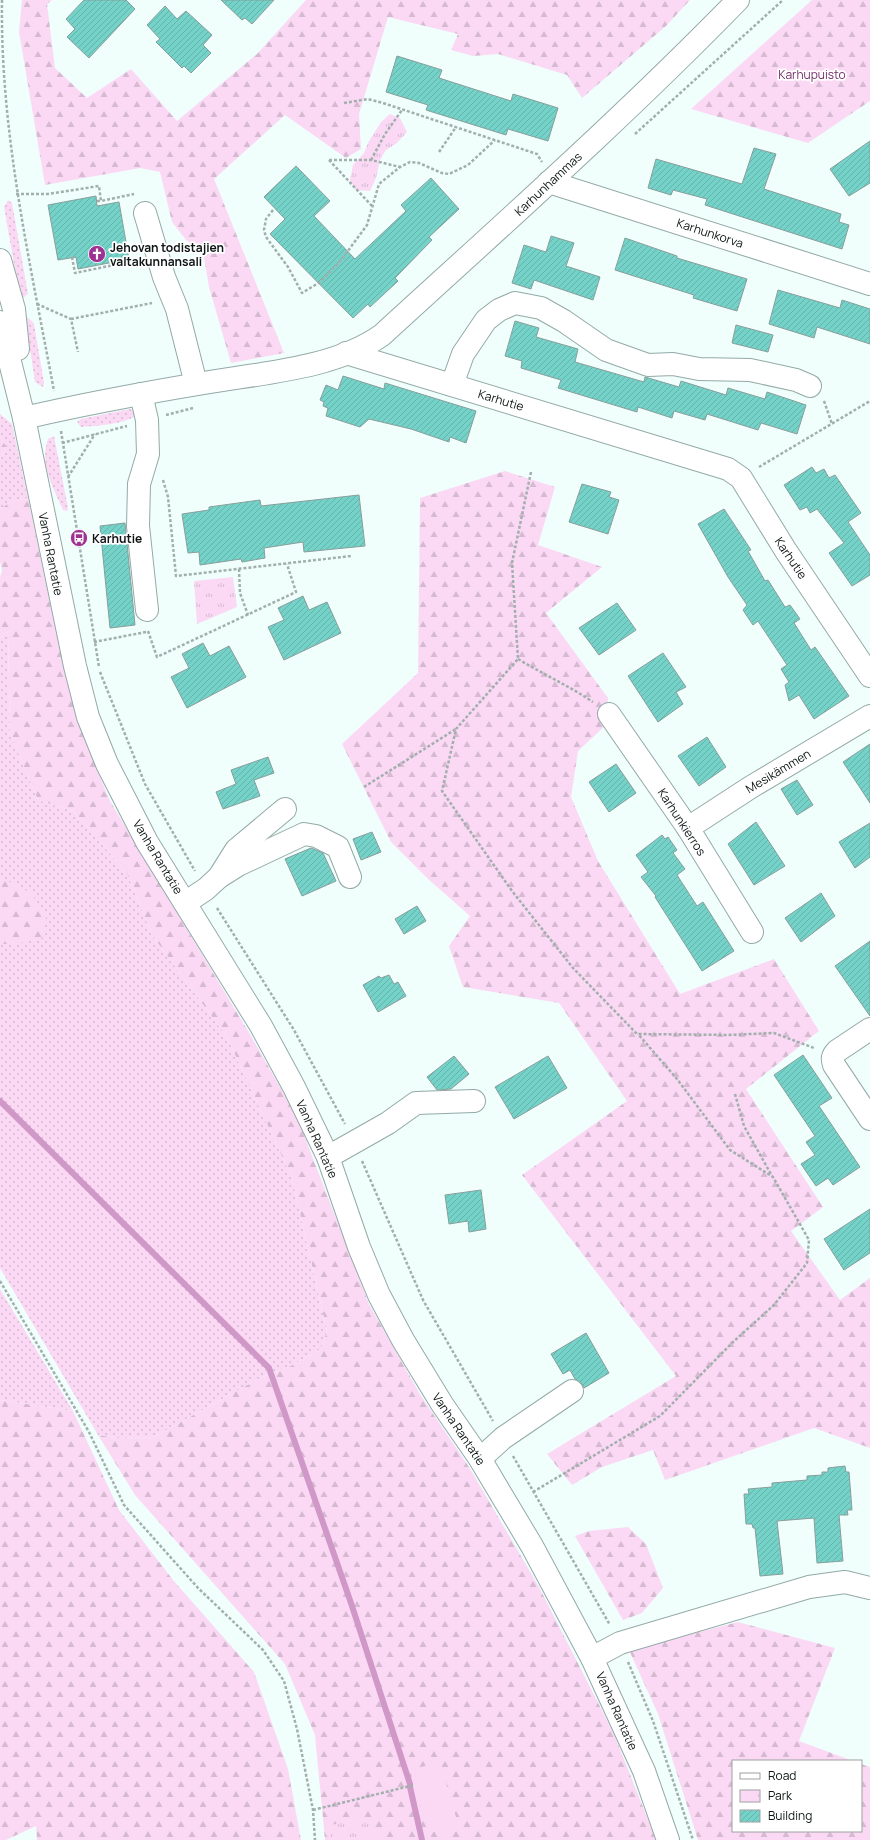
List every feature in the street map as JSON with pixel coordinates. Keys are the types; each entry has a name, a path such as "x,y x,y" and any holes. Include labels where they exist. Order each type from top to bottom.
{"street":[{"name":"Karhunhammas","path":"346,353 368,345 382,335 603,133 738,0"},
{"name":"Karhunkorva","path":"549,182 870,284"},
{"path":"145,212 158,256 177,309 196,384"},
{"name":"Vanha Rantatie","path":"0,260 14,309 24,418"},
{"path":"452,385 463,354 486,320 499,310 515,303 541,308 564,321 606,350 648,365 673,364 699,369 750,370 796,380 810,386"},
{"name":"Vanha Rantatie","path":"0,322 24,418 63,611 88,718 107,764 147,842 261,1026 301,1100 328,1157 359,1247 379,1295 403,1340 438,1398 480,1459 532,1546 592,1658 644,1771 668,1840"},
{"path":"24,418 141,394 313,364 346,353"},
{"name":"Karhutie","path":"346,353 728,469 741,478 786,551 870,676"},
{"path":"141,394 146,420 148,454 139,484 138,526 147,610"},
{"name":"Karhunkierros","path":"610,714 688,828 752,932"},
{"name":"Mesikämmen","path":"688,828 751,787 870,716"},
{"path":"212,883 236,850 285,809"},
{"path":"185,903 238,865 304,834 316,836 338,847 350,877"},
{"path":"870,1029 834,1055 834,1066 870,1119"},
{"path":"328,1157 388,1124 416,1103 474,1101"},
{"path":"480,1459 503,1438 572,1391"},
{"path":"592,1658 620,1643 809,1587 845,1582 870,1588"}],"path":[{"path":"2,0 0,32 5,107 16,194 58,410 100,672 145,784 212,883 294,1030 354,1142 423,1300 620,1643 653,1721 692,1840"},
{"path":"344,104 368,99 537,154 546,168 549,182"},
{"path":"371,160 385,134 402,109"},
{"path":"439,152 456,127"},
{"path":"273,210 266,219 264,230 266,237 288,266 302,293 320,282 342,259 367,225 379,184 400,167 410,162 419,163 429,166 442,173 449,174 468,165 495,140"},
{"path":"372,206 329,160 371,160 400,167"},
{"path":"16,194 48,194 99,186 101,201"},
{"path":"96,201 137,194 145,212"},
{"path":"72,257 75,273 158,256"},
{"path":"38,304 71,319 160,301"},
{"path":"71,319 78,352"},
{"path":"741,478 870,401"},
{"path":"68,478 96,434"},
{"path":"148,454 159,467 168,497 176,576 351,556"},
{"path":"364,787 456,729 518,659 512,563 531,472"},
{"path":"147,610 148,632 157,657 296,592 287,564"},
{"path":"239,569 240,593 248,615"},
{"path":"94,642 148,632"},
{"path":"518,659 542,674 572,687 610,714"},
{"path":"456,729 442,791 512,891 573,968 637,1034 677,1079 730,1150 772,1177"},
{"path":"637,1034 728,1035 774,1033 834,1055"},
{"path":"534,1492 660,1416 733,1342 774,1305 807,1263 809,1240 744,1126 735,1094"},
{"path":"0,1281 89,1432 124,1505 198,1588 263,1650 284,1681 297,1729 313,1810 315,1840"},
{"path":"313,1810 414,1785"}],"green space":[{"path":"22,0 52,0 47,4 55,68 87,98 131,69 177,121 257,54 306,0 690,0 666,26 582,98 567,75 498,54 473,56 451,50 458,34 388,17 359,114 361,149 346,158 285,115 214,179 284,353 231,363 209,287 203,252 186,240 172,222 160,172 140,168 45,185 19,32"},
{"name":"Karhupuisto","path":"812,0 870,0 870,101 808,143 691,109"},
{"path":"390,114 400,118 407,132 397,143 386,150 380,160 376,178 370,191 356,190 350,180 353,165 364,153 369,141 381,122"},
{"path":"8,200 12,203 28,294 23,298 20,298 4,207"},
{"path":"25,316 34,324 44,383 43,387 35,382"},
{"path":"130,409 135,410 138,414 120,422 81,427 77,422 81,419"},
{"path":"0,414 12,424 28,498 11,502 0,509 0,460 6,446 0,436"},
{"path":"0,436 6,446 0,460"},
{"path":"54,436 68,508 67,511 63,510 51,484 46,466 45,457 48,439"},
{"path":"505,471 555,487 538,545 602,567 546,613 608,698 605,726 578,751 571,797 598,861 680,994 774,959 819,1031 746,1089 823,1207 791,1231 840,1300 870,1278 870,1448 814,1428 665,1480 653,1450 602,1467 572,1485 547,1454 676,1376 522,1175 627,1101 559,1003 463,987 449,946 470,916 427,878 391,842 342,744 418,673 420,498"},
{"path":"28,498 59,647 85,741 110,801 251,1036 297,1117 369,1304 421,1396 469,1467 539,1587 614,1734 656,1840 325,1840 315,1735 285,1664 135,1495 98,1435 117,1438 154,1437 262,1377 289,1367 321,1349 327,1331 292,1178 227,1037 152,935 127,873 73,811 38,800 10,733 8,631 0,638 0,577 2,570 0,561 0,509 11,502"},
{"path":"233,577 237,607 197,624 194,581"},
{"path":"8,631 10,733 38,800 73,811 127,873 152,935 227,1037 292,1178 327,1331 321,1349 289,1367 262,1377 154,1437 117,1438 98,1435 0,1268 0,944 16,944 0,877 0,638"},
{"path":"0,877 31,893 46,916 44,937 16,944 0,944"},
{"path":"0,1289 73,1411 0,1400"},
{"path":"0,1400 73,1411 119,1510 173,1580 254,1672 288,1769 301,1840 37,1840 36,1826 6,1840 0,1840"},
{"path":"628,1527 646,1544 663,1588 642,1613 623,1620 575,1536 589,1531"},
{"path":"738,1622 835,1648 799,1741 850,1760 732,1760 732,1832 862,1832 862,1764 870,1767 870,1840 698,1840 658,1714 629,1650"},
{"path":"440,1762 458,1824 428,1833 410,1770"},
{"path":"373,1818 374,1840 330,1840 330,1825"}],"building":[{"path":"84,0 126,0 135,9 89,58 67,37 75,29 66,19"},
{"path":"221,0 274,0 252,24 245,18 242,20"},
{"path":"165,6 177,19 186,11 212,35 203,45 211,53 191,73 184,66 182,68 156,42 160,39 147,25"},
{"path":"397,56 442,70 439,78 511,101 513,94 558,108 548,141 508,129 506,135 426,110 428,105 386,92"},
{"path":"870,141 870,183 849,196 830,169"},
{"path":"754,148 776,154 764,189 841,214 839,222 849,225 842,249 705,205 707,199 673,190 671,195 648,188 656,159 742,184"},
{"path":"296,166 330,201 314,216 355,259 406,211 401,205 431,178 459,209 429,237 432,240 395,278 398,281 370,307 368,304 353,318 270,234 285,219 264,197"},
{"path":"96,196 97,206 119,202 129,259 78,269 76,257 58,260 48,205"},
{"path":"551,236 574,243 566,266 600,277 593,300 534,280 531,289 512,283 524,245 546,252"},
{"path":"625,238 677,256 677,258 747,279 737,311 693,298 694,295 615,270"},
{"path":"778,290 840,308 842,300 870,309 870,344 817,327 814,338 769,324"},
{"path":"515,321 539,328 536,337 578,349 575,362 644,382 645,377 679,387 681,381 726,395 728,388 765,399 767,392 806,405 797,434 761,423 758,430 707,414 705,420 674,411 672,418 638,407 637,412 558,388 561,380 521,368 522,361 505,356"},
{"path":"736,325 773,335 768,352 732,343"},
{"path":"343,376 384,389 385,383 476,411 466,443 450,437 449,442 411,429 369,419 360,427 326,416 328,408 323,406 324,402 320,400 326,385 338,390"},
{"path":"812,467 816,473 824,469 829,478 835,475 861,513 848,522 870,555 870,575 852,586 829,553 844,543 817,509 810,513 807,507 800,510 784,485"},
{"path":"582,484 611,492 609,497 619,500 608,534 569,522"},
{"path":"359,495 365,546 304,552 303,542 264,548 265,558 242,562 241,559 200,565 199,552 188,553 182,514 209,510 209,507 260,500 261,506"},
{"path":"724,509 751,550 748,551 765,581 768,580 785,607 790,605 800,619 794,623 811,650 815,647 849,696 814,719 799,695 789,701 785,685 789,682 781,669 787,665 758,621 753,625 743,610 747,605 728,577 698,524"},
{"path":"125,523 135,625 110,628 100,526"},
{"path":"303,596 309,610 327,602 341,633 284,660 268,627 284,620 278,608"},
{"path":"617,603 636,630 599,655 579,628"},
{"path":"203,643 210,656 229,646 246,677 187,708 171,677 189,668 182,654"},
{"path":"663,653 686,687 676,692 683,704 658,722 628,676"},
{"path":"707,737 726,767 699,786 678,756"},
{"path":"870,744 870,803 843,762"},
{"path":"268,757 274,773 254,780 260,796 223,809 216,792 236,784 231,770"},
{"path":"616,764 636,793 609,812 589,782"},
{"path":"797,780 813,805 797,815 781,789"},
{"path":"756,822 785,866 754,885 728,844"},
{"path":"870,823 870,857 855,868 839,842"},
{"path":"372,832 381,852 361,860 353,839"},
{"path":"662,835 665,839 668,837 677,850 673,853 685,869 677,875 697,906 703,902 734,951 702,971 655,897 656,896 641,877 648,872 636,855"},
{"path":"311,848 323,853 336,881 302,896 285,859"},
{"path":"821,893 835,916 801,942 785,918"},
{"path":"417,906 426,921 404,934 395,919"},
{"path":"870,941 870,1016 835,966"},
{"path":"389,975 394,984 398,982 406,996 378,1012 363,985 379,976 381,978"},
{"path":"803,1055 832,1098 819,1106 860,1167 833,1185 828,1178 816,1186 801,1164 815,1155 806,1142 815,1136 774,1075"},
{"path":"454,1056 469,1074 451,1089 437,1090 427,1077"},
{"path":"548,1056 567,1088 514,1119 495,1087"},
{"path":"481,1190 486,1229 469,1232 468,1221 449,1224 445,1195"},
{"path":"870,1209 870,1253 844,1270 824,1239"},
{"path":"586,1333 609,1373 584,1388 582,1384 575,1379 570,1370 563,1374 551,1354"},
{"path":"845,1466 846,1472 849,1472 852,1510 847,1510 848,1515 839,1515 843,1561 817,1563 814,1518 777,1521 783,1574 760,1576 755,1528 753,1528 752,1524 746,1524 744,1494 749,1494 748,1489 772,1487 772,1483 807,1480 807,1476 822,1475 822,1472 828,1472 828,1468"}],"waterway":[{"path":"0,1101 269,1368 351,1603 410,1784"},
{"path":"410,1787 422,1840"}],"place":[{"name":"Jehovan todistajien valtakunnansali","path":"97,254"},
{"name":"Karhutie","path":"79,538"}]}
